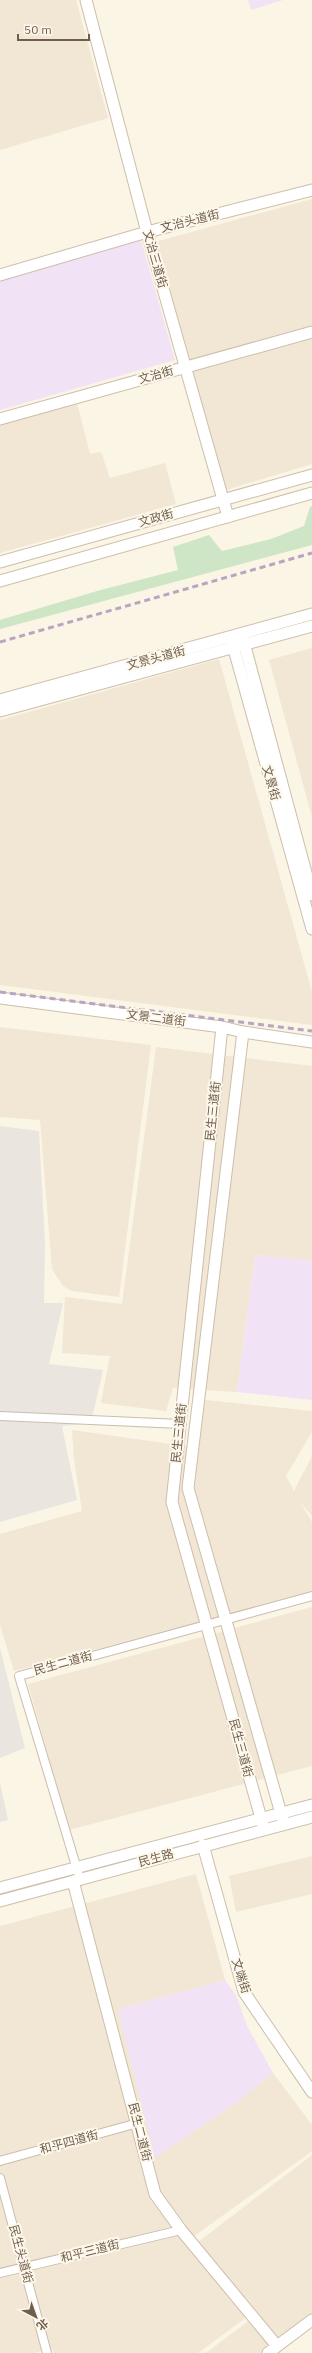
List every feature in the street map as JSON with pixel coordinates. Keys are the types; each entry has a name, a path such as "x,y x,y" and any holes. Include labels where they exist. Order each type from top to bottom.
{"street":[{"name":"文治三道街","path":"86,0 147,232 228,517"},
{"name":"文治头道街","path":"0,275 147,232 312,190"},
{"name":"文治街","path":"0,419 312,332"},
{"name":"文政街","path":"0,562 312,475"},
{"name":"文政街","path":"0,581 312,494"},
{"name":"文景头道街","path":"0,711 214,651 237,641 312,614"},
{"name":"文景头道街","path":"0,700 237,641 312,626"},
{"name":"文景街","path":"237,641 312,895"},
{"name":"文景街","path":"237,641 312,929"},
{"name":"文景二道街","path":"0,998 222,1027 243,1032 312,1042"},
{"name":"民生三道街","path":"222,1027 172,1502 262,1824"},
{"name":"民生三道街","path":"243,1032 188,1488 224,1620 282,1819"},
{"path":"0,1416 181,1424"},
{"name":"民生二道街","path":"277,2346 180,2230 156,2194 76,1876 18,1676 312,1596"},
{"name":"民生路","path":"282,1819 312,1805"},
{"name":"民生路","path":"0,1901 76,1876 262,1824 282,1819 312,1817"},
{"name":"民生路","path":"0,1888 76,1876 203,1845 262,1824"},
{"name":"文端街","path":"203,1845 244,1992 312,2092"},
{"name":"和平四道街","path":"0,2161 138,2123"},
{"name":"民生头道街","path":"0,2178 47,2353"},
{"name":"和平三道街","path":"0,2274 180,2230"},
{"path":"268,2353 312,2320"}],"shaded area":[{"path":"0,0 76,0 108,118 0,150"},
{"path":"248,0 283,0 251,10"},
{"path":"312,199 312,464 226,490 155,242"},
{"path":"141,240 175,360 0,410 0,281"},
{"path":"77,403 90,454 101,452 110,478 165,463 176,504 0,553 0,425"},
{"path":"312,648 312,817 269,660"},
{"path":"219,659 312,992 312,1025 0,985 0,720"},
{"path":"0,1027 151,1045 119,1297 72,1291 63,1286 52,1269 40,1120 0,1117"},
{"path":"156,1047 312,1066 312,1261 255,1255 237,1392 173,1388 166,1411 101,1403 110,1356 62,1353 65,1297 122,1304"},
{"path":"0,1126 39,1131 45,1243 44,1303 63,1303 49,1364 103,1370 91,1423 62,1426 77,1500 0,1522"},
{"path":"255,1255 312,1261 312,1400 237,1392"},
{"path":"205,1400 312,1411 312,1432 286,1476 294,1491 312,1456 312,1516 300,1502 312,1522 312,1592 14,1671 0,1625 0,1534 82,1511 74,1459 72,1430 199,1448"},
{"path":"312,1607 312,1766 69,1830 28,1684"},
{"path":"0,1648 25,1748 0,1758"},
{"path":"0,1783 8,1820 0,1822"},
{"path":"312,1856 312,1894 236,1912 229,1876"},
{"path":"196,1874 225,1980 118,2009 156,2157 236,2103 273,2073 312,2125 312,2151 186,2242 248,2316 198,2353 54,2353 52,2349 33,2353 0,2353 0,1926"},
{"path":"225,1980 236,1995 247,2026 273,2073 236,2103 155,2158 118,2009"},
{"path":"312,2155 312,2314 260,2353 206,2353 255,2316 198,2242"}],"green space":[{"path":"312,506 312,545 0,629 0,620 97,591 178,570 173,547 209,535 222,551 271,539 304,526 310,507"}],"railway":[{"path":"0,642 312,553"},
{"path":"0,992 312,1031"}]}
